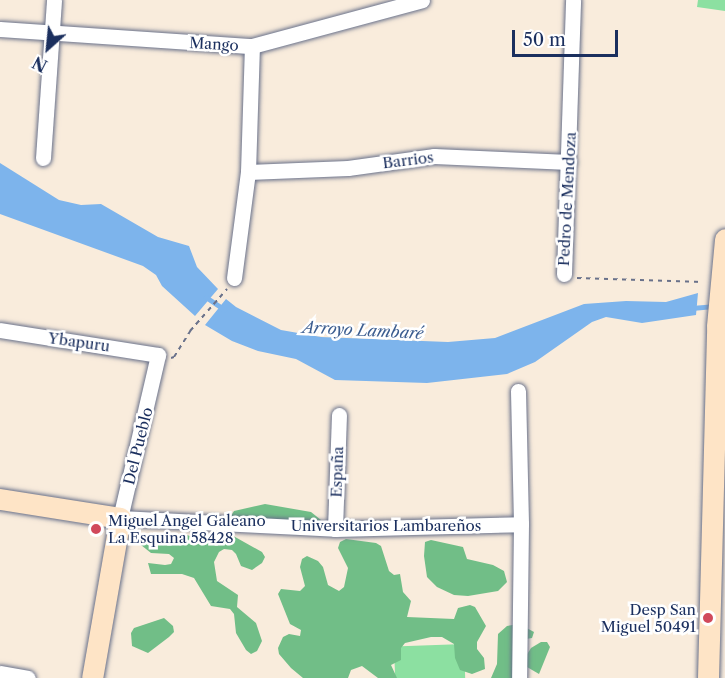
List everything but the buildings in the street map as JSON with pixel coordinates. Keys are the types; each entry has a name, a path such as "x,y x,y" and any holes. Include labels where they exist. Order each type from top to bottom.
{"street":[{"path":"43,158 54,0"},
{"name":"Mango","path":"0,29 252,46 422,0"},
{"name":"Pedro de Mendoza","path":"564,274 573,0"},
{"path":"231,282 248,172 252,46"},
{"name":"Barrios","path":"248,172 348,168 434,156 569,162"},
{"path":"708,678 717,326 725,239"},
{"name":"Ybapuru","path":"0,330 158,357"},
{"name":"Del Pueblo","path":"92,678 120,518 158,357"},
{"path":"518,391 521,524 519,678"},
{"name":"España","path":"335,529 339,414"},
{"name":"Universitarios Lambareños","path":"0,499 120,518 335,529 521,524"},
{"path":"0,673 28,678"}],"path":[{"name":"Pedro de Mendoza","path":"564,274 567,278 721,285"},
{"path":"158,357 174,357 193,327 231,282"}],"green space":[{"path":"698,0 725,0 725,11 697,7"},
{"path":"265,504 311,512 321,520 317,524 228,521 234,511"},
{"path":"154,533 187,535 205,541 228,533 262,552 265,557 262,563 252,570 241,566 232,550 224,549 219,552 214,562 217,581 238,595 237,607 256,623 262,641 257,651 251,654 246,650 236,633 234,614 230,609 211,606 194,578 182,574 151,574 148,563 171,564 174,558 169,554 151,553 141,545 144,539"},
{"path":"346,539 376,543 381,546 389,571 394,575 400,574 403,592 411,601 407,617 454,619 458,608 470,605 475,607 486,626 477,642 477,649 484,658 485,669 472,674 460,670 455,658 454,644 442,637 405,643 401,648 401,660 391,665 397,678 378,678 362,666 351,670 348,678 303,678 291,668 279,654 278,648 283,637 289,634 300,636 301,630 290,624 278,594 281,589 300,591 305,586 300,567 302,559 307,556 318,561 323,567 328,585 339,591 344,587 348,568 338,548 340,542"},
{"path":"431,540 463,547 467,559 493,565 504,571 507,582 498,591 468,596 454,595 437,587 427,577 424,556 425,542"},
{"path":"164,618 173,626 174,632 169,637 148,653 132,646 131,633 134,628"},
{"path":"519,624 534,632 532,638 526,639 520,678 491,678 497,664 498,634 507,626"},
{"path":"541,642 547,642 550,647 539,674 527,667 526,656 531,648"},
{"path":"464,644 465,678 395,678 394,646"}],"water":[{"path":"0,163 59,200 81,205 101,204 158,237 189,246 197,267 218,289 195,316 162,286 156,275 143,266 0,214"},
{"path":"698,293 696,315 642,323 606,317 592,322 535,362 507,374 427,383 335,380 296,359 258,351 232,341 205,325 226,299 236,307 281,330 321,337 448,342 495,338 584,304 626,301 666,302"}],"waterway":[{"name":"Arroyo Lambaré","path":"206,297 224,309"},
{"name":"Arroyo Lambaré","path":"692,308 713,306"}],"place":[{"name":"Miguel Angel Galeano La Esquina 58428","path":"96,529"},
{"name":"Desp San Miguel 50491","path":"708,618"}]}
